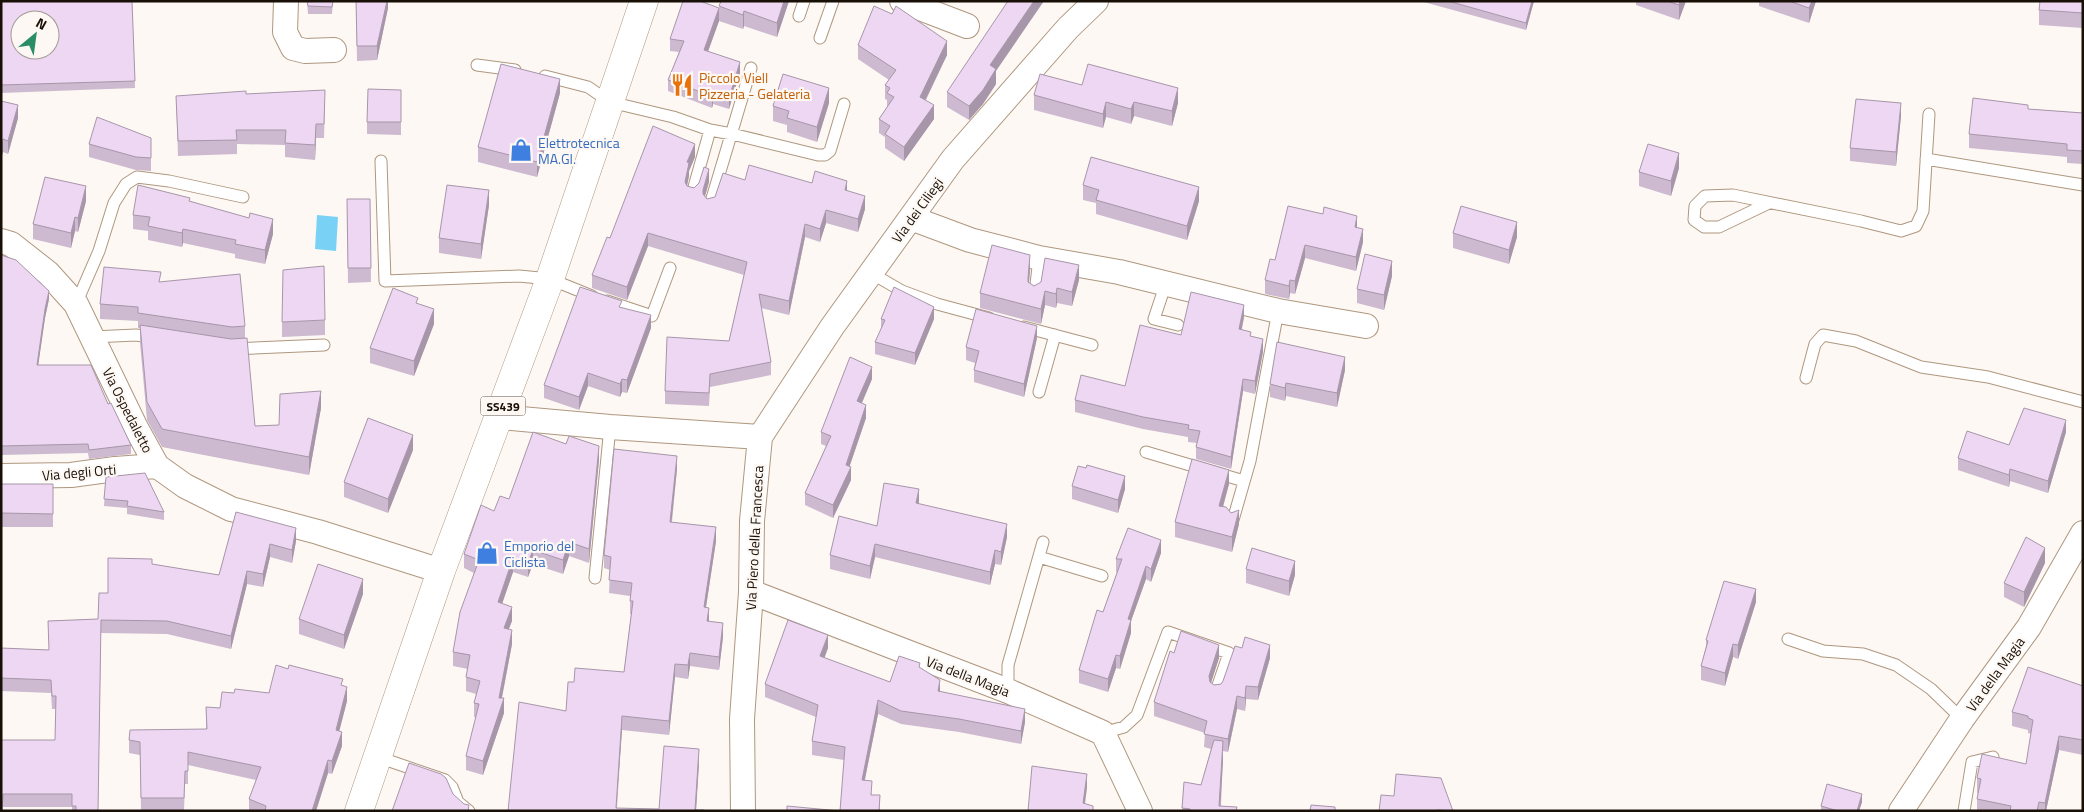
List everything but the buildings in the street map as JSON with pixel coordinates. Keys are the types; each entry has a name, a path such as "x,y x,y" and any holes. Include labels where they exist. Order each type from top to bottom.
{"main road":[{"name":"SS439","path":"360,811 441,571 550,279 644,1"}],"street":[{"path":"286,1 285,32 293,48 305,51 334,50"},
{"path":"902,1 927,6 967,26"},
{"name":"Via dei Ciliegi","path":"760,437 832,327 953,159 1068,28 1096,1"},
{"path":"911,218 970,240 1039,258 1119,272 1278,311 1366,326"},
{"name":"Via Ospedaletto","path":"1,241 10,244 48,273 76,304 135,426 157,466 185,486 231,509 318,532 441,571"},
{"path":"499,417 760,437"},
{"name":"Via Piero della Francesca","path":"742,811 742,719 751,592 752,521 760,437"},
{"name":"Via degli Orti","path":"1,476 72,475 157,466"},
{"name":"Via della Magia","path":"1901,811 1962,719 2029,627 2083,533"},
{"name":"Via della Magia","path":"751,592 1008,691 1103,733"},
{"path":"1103,733 1140,811"}],"lane":[{"path":"799,16 804,1"},
{"path":"820,38 833,1"},
{"path":"477,65 531,73 588,87 610,102 673,117 710,130 818,155 825,155 830,151 844,104"},
{"path":"710,205 752,68"},
{"path":"1768,203 1719,227 1704,227 1694,220 1694,206 1705,196 1733,195 1861,221 1901,232 1916,226 1923,211 1929,114"},
{"path":"692,194 710,130"},
{"path":"1926,159 2083,185"},
{"path":"381,161 385,281 519,276 550,279 580,292 652,316 670,268"},
{"path":"76,304 99,251 114,203 126,184 138,177 169,181 243,197"},
{"path":"1034,293 1039,258"},
{"path":"871,273 910,294 937,304 1092,345"},
{"path":"1166,283 1154,319 1178,324"},
{"path":"1233,520 1250,461 1278,311"},
{"path":"92,337 136,335 165,339"},
{"path":"1039,392 1056,335"},
{"path":"1806,378 1815,344 1823,335 1856,341 1921,367 1988,377 2083,402"},
{"path":"223,347 324,346"},
{"path":"595,578 610,427"},
{"path":"1146,452 1244,481"},
{"path":"1008,691 1008,665 1043,542"},
{"path":"1039,557 1102,576"},
{"path":"1103,733 1124,727 1138,715 1168,632 1229,653 1216,691"},
{"path":"1788,638 1823,651 1863,654 1896,665 1931,689 1962,719"},
{"path":"378,757 445,780 452,787 458,802 468,811"},
{"path":"1964,811 1972,762 1993,757"}],"water":[{"path":"317,215 338,217 336,251 315,249"}],"place":[{"name":"Piccolo Viell Pizzeria - Gelateria","path":"682,85"},
{"name":"Elettrotecnica MA.GI.","path":"521,150"},
{"name":"Emporio del Ciclista","path":"487,553"}]}
